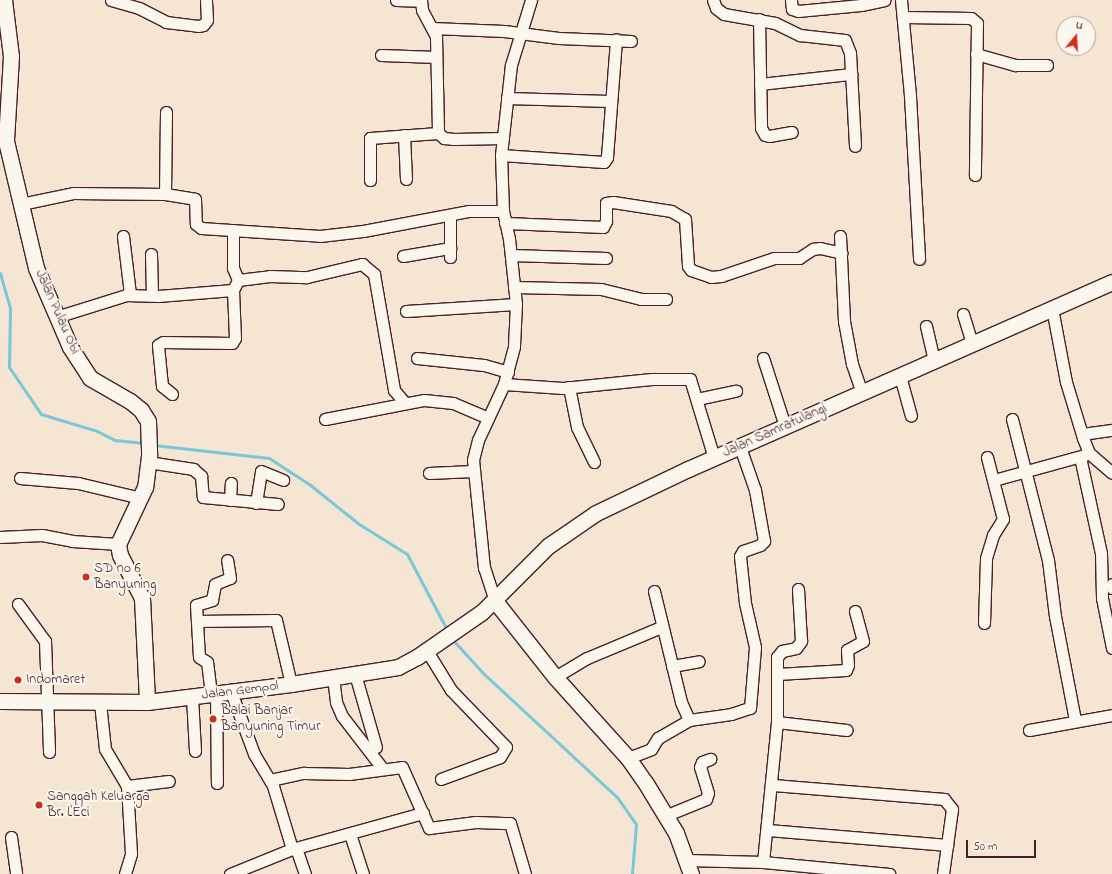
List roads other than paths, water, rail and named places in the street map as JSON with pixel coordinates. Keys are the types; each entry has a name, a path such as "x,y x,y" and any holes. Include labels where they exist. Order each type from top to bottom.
{"main road":[{"name":"Jalan Pulau Obi","path":"4,0 5,46 10,87 6,141 36,268 70,347 90,378 141,410 148,421 149,459 141,498 122,532 118,544"},
{"name":"Jalan Samratulangi","path":"466,624 495,601 540,554 567,531 596,513 637,492 1112,282"},
{"path":"118,544 120,555 142,598 147,702"},
{"path":"495,601 555,677 628,758 666,815 689,867"},
{"name":"Jalan Gempol","path":"0,701 100,703 147,702 291,684 398,667 444,640 466,624"}],"street":[{"path":"111,0 139,4 166,22 198,26 203,25 207,20 206,0"},
{"path":"396,0 421,0 422,10 436,36 438,133"},
{"path":"495,601 484,568 473,471 474,452 504,384 514,346 516,304 511,254 502,211 501,155 511,65 531,0"},
{"path":"713,0 716,8 724,14 782,25 800,35 845,40 848,44 851,74 855,146"},
{"path":"782,25 791,5 837,4 884,0"},
{"path":"901,0 904,17 919,259"},
{"path":"904,17 973,19 977,23 974,176"},
{"path":"759,20 762,132 769,136 792,132"},
{"path":"432,28 632,41"},
{"path":"501,155 604,162 607,158 609,101 616,39"},
{"path":"976,54 1015,65 1047,65"},
{"path":"381,56 436,57"},
{"path":"760,84 851,74"},
{"path":"507,98 609,101"},
{"path":"165,194 166,112"},
{"path":"370,180 370,138 438,133 444,138 454,139 503,138"},
{"path":"404,135 406,179"},
{"path":"21,204 73,193 165,194 195,199 196,224 200,228 330,235 469,211 502,211"},
{"path":"505,223 603,227 606,221 606,203 613,202 671,211 685,219 688,266 697,273 711,277 721,276 774,258 799,258 814,250 826,249 840,253"},
{"path":"404,256 450,252 450,215"},
{"path":"172,394 162,386 158,345 163,342 232,343 235,338 236,285 233,230"},
{"path":"123,236 130,294"},
{"path":"840,236 844,321 852,364 862,393"},
{"path":"151,254 152,295"},
{"path":"511,254 606,258"},
{"path":"56,317 130,294 152,295 236,285 270,276 307,277 362,264 370,269 374,274 394,390 404,403"},
{"path":"514,287 600,289 641,299 666,299"},
{"path":"406,311 516,304"},
{"path":"1052,308 1066,382 1082,434 1084,455 1101,553 1102,598 1112,648"},
{"path":"963,314 972,344"},
{"path":"926,326 934,361"},
{"path":"417,358 484,366 508,372"},
{"path":"763,358 785,426"},
{"path":"900,376 912,416"},
{"path":"504,384 569,387 622,381 628,383 652,379 689,379 714,458"},
{"path":"569,387 577,427 594,462"},
{"path":"696,400 736,391"},
{"path":"325,419 404,403 438,400 453,403 488,418"},
{"path":"1012,419 1048,560 1055,616 1075,720"},
{"path":"1082,434 1112,430"},
{"path":"628,758 651,749 658,738 689,720 745,712 751,705 755,647 745,603 740,556 743,551 760,545 764,541 755,490 740,446"},
{"path":"994,480 1084,455 1112,473"},
{"path":"984,623 986,558 993,535 1003,518 987,457"},
{"path":"149,459 193,470 201,476 203,497 278,504"},
{"path":"256,503 261,471 283,480"},
{"path":"429,472 473,471"},
{"path":"20,478 78,483 141,498"},
{"path":"230,500 231,483"},
{"path":"0,537 42,535 72,541 118,544"},
{"path":"228,560 230,578 215,584 212,600 197,604 199,657 207,660 219,693 270,780 294,849 305,874"},
{"path":"763,862 773,785 779,653 796,648 801,641 798,589"},
{"path":"654,591 661,628 672,666 680,702 689,720"},
{"path":"18,604 45,641 48,702 48,752"},
{"path":"777,674 846,670 848,664 847,650 862,641 855,611"},
{"path":"197,621 276,620 291,684"},
{"path":"555,677 587,658 661,628"},
{"path":"427,650 451,690 506,747 504,754 500,756 441,779"},
{"path":"672,666 699,661"},
{"path":"355,674 376,747"},
{"path":"333,677 336,702 342,716 382,769"},
{"path":"217,783 219,693"},
{"path":"192,696 195,751"},
{"path":"100,703 105,749 127,786 131,854 125,874"},
{"path":"1029,730 1075,720 1112,715"},
{"path":"777,722 847,730"},
{"path":"666,815 706,799 708,793 700,767 702,762 710,759"},
{"path":"270,780 304,773 349,774 402,767 423,813 427,826 432,829 476,822 510,823 525,874"},
{"path":"127,786 169,781"},
{"path":"773,785 944,799 952,809 943,874"},
{"path":"230,874 294,849 423,813"},
{"path":"768,830 947,845"},
{"path":"350,834 363,874"},
{"path":"11,838 16,874"},
{"path":"689,867 763,862 889,874"}],"waterway":[{"path":"0,273 10,309 9,367 41,414 97,431 115,440 144,443"},
{"path":"154,445 269,458 309,484 359,524 407,554 447,630"},
{"path":"452,639 484,674 617,797 636,824 632,874"}],"place":[{"name":"SD no 6 Banyuning","path":"86,577"},
{"name":"Indomaret","path":"18,680"},
{"name":"Balai Banjar Banyuning Timur","path":"213,719"},
{"name":"Sanggah Keluarga Br. LEci","path":"39,805"}]}
